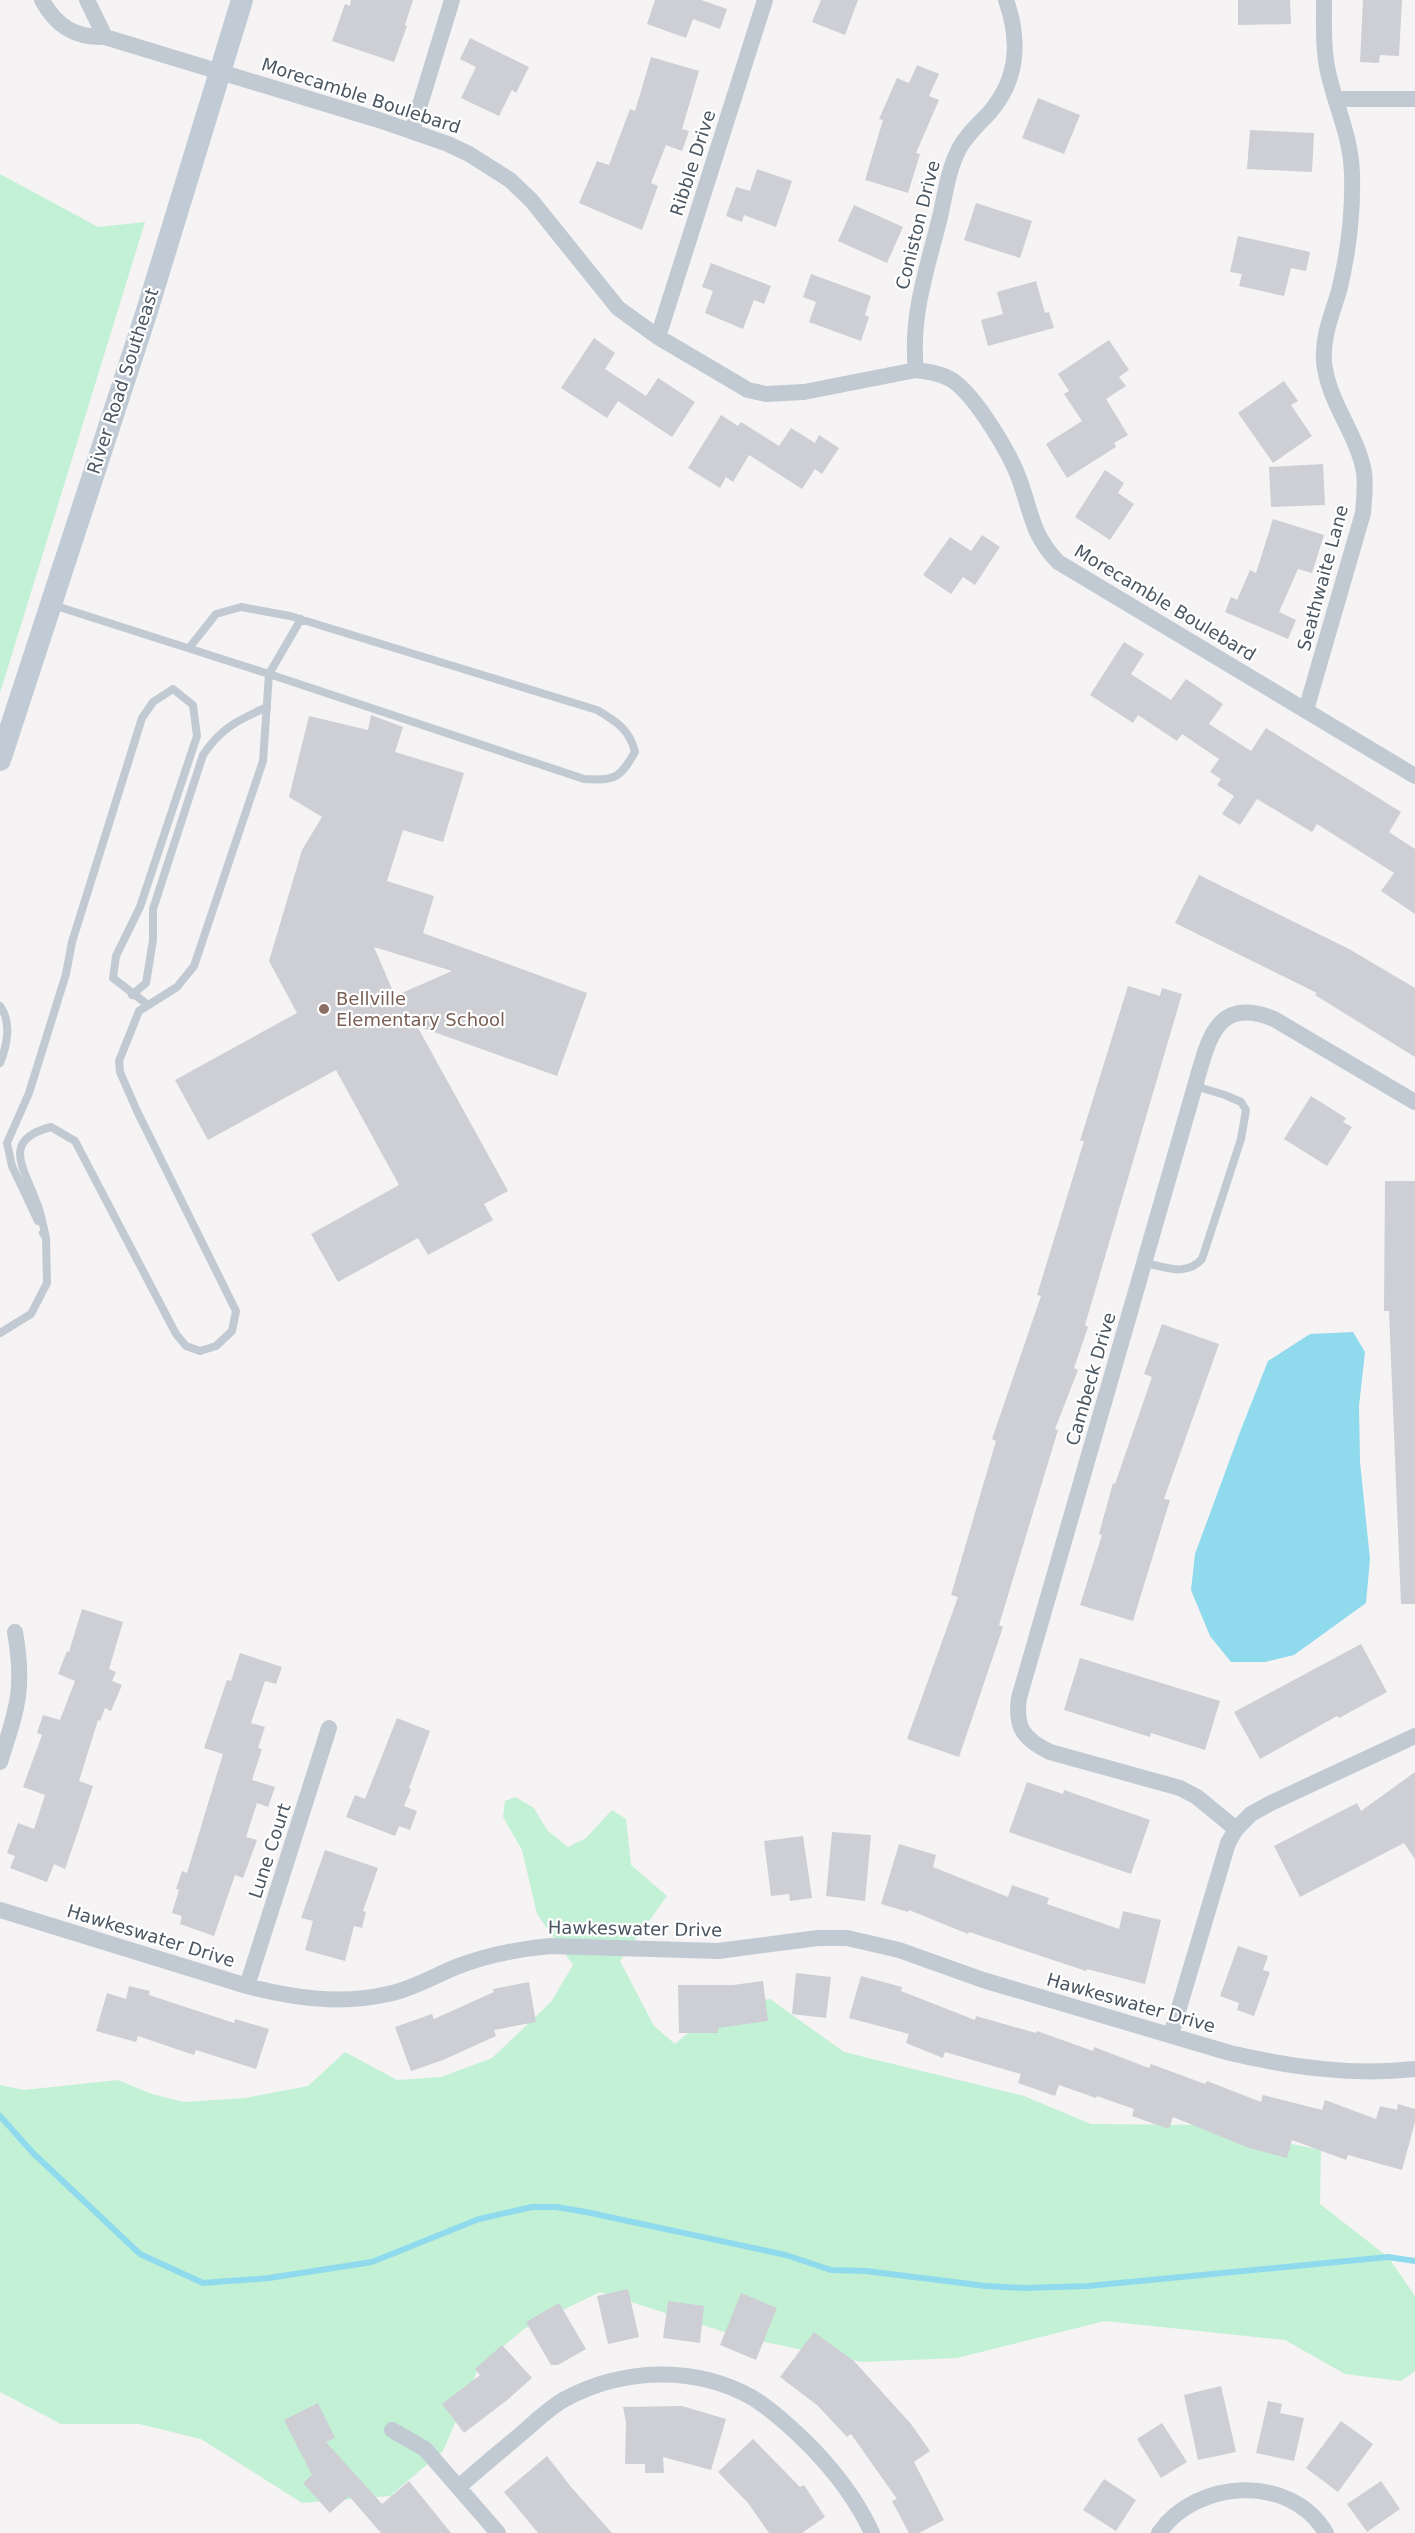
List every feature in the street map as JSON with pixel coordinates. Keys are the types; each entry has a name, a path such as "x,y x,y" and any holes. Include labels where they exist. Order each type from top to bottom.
{"main road":[{"name":"River Road Southeast","path":"0,760 49,604 146,314 242,0"}],"street":[{"path":"87,0 105,37"},
{"path":"412,130 452,0"},
{"name":"Ribble Drive","path":"658,337 765,0"},
{"name":"Coniston Drive","path":"916,370 914,346 916,314 953,163 968,136 1002,96 1014,69 1014,29 1006,0"},
{"name":"Seathwaite Lane","path":"1306,710 1363,513 1365,491 1364,472 1357,449 1327,381 1324,360 1325,339 1343,270 1351,203 1350,148 1328,74 1325,53 1324,0"},
{"name":"Morecamble Boulebard","path":"46,2 51,16 66,28 83,35 105,37 412,130 470,154 510,180 548,219 618,308 658,337 748,390 766,394 804,392 916,370 934,372 951,379 978,407 1013,464 1035,532 1044,548 1058,562 1415,776"},
{"path":"1336,99 1415,99"},
{"name":"Cambeck Drive","path":"1236,1829 1197,1797 1180,1788 1050,1752 1034,1744 1022,1731 1017,1715 1019,1698 1195,1086 1208,1043 1215,1029 1228,1017 1243,1011 1257,1012 1274,1019 1415,1102"},
{"path":"0,1762 18,1706 21,1686 15,1632"},
{"name":"Lune Court","path":"247,1986 329,1728"},
{"path":"1171,2035 1222,1859 1236,1829 1251,1814 1271,1803 1415,1736"},
{"name":"Hawkeswater Drive","path":"0,1910 247,1986 283,1996 315,2000 367,1998 390,1994 478,1960 525,1949 550,1946 718,1951 818,1938 847,1938 899,1950 983,1980 1230,2053 1280,2063 1373,2073 1415,2069"},
{"path":"460,2486 564,2400 609,2381 633,2376 664,2374 693,2376 724,2385 753,2398 778,2416 831,2469 864,2514 872,2533"},
{"path":"392,2430 425,2448 498,2533"},
{"path":"1159,2533 1179,2511 1196,2500 1214,2493 1253,2490 1273,2494 1292,2502 1308,2513 1326,2533"}],"lane":[{"path":"49,604 269,674 584,779 608,781 625,769 635,752 632,738 620,724 597,710 301,619 242,607 216,614 189,648"},
{"path":"0,1333 31,1314 47,1283 46,1238 37,1201 21,1168 18,1156 24,1143 37,1130 51,1127 75,1141 176,1334 186,1347 200,1351 216,1346 232,1331 236,1311 137,1111 120,1072 119,1060 139,1011 177,987 194,966 263,761 269,674 301,619"},
{"path":"46,1238 12,1166 8,1143 33,1082 66,974 72,942 142,718 153,702 173,689 193,705 197,736 140,907 116,956 113,978 132,995 148,1005"},
{"path":"132,995 146,983 153,940 153,909 203,755 216,737 235,721 267,707"},
{"path":"0,1006 6,1013 7,1047 0,1063"},
{"path":"1145,1263 1183,1271 1195,1267 1202,1259 1241,1139 1246,1110 1240,1102 1195,1086"}],"green space":[{"path":"0,174 98,227 145,222 0,693"},
{"path":"515,1797 534,1808 547,1830 568,1847 586,1838 612,1810 626,1819 631,1865 667,1896 620,1961 654,2026 675,2044 721,2005 770,1999 844,2052 1024,2096 1091,2124 1200,2125 1321,2150 1320,2204 1388,2257 1415,2296 1415,2371 1401,2381 1345,2374 1285,2340 1105,2321 957,2358 862,2362 740,2337 600,2292 524,2329 479,2367 443,2451 390,2496 302,2503 201,2439 139,2424 61,2424 0,2392 0,2085 24,2090 118,2080 152,2094 184,2102 245,2098 308,2086 345,2052 397,2080 441,2077 492,2058 551,2002 573,1965 537,1914 522,1850 503,1817 505,1801"}],"water":[{"path":"1353,1332 1365,1352 1359,1406 1360,1462 1370,1559 1366,1603 1294,1655 1265,1662 1231,1662 1210,1636 1191,1590 1195,1554 1240,1432 1268,1361 1310,1334"}],"building":[{"path":"351,0 413,0 405,25 407,26 394,62 332,41 345,4 350,6"},
{"path":"655,0 701,0 727,9 720,29 693,19 686,38 647,24"},
{"path":"821,0 858,0 845,35 812,22"},
{"path":"1238,0 1290,0 1291,24 1238,25"},
{"path":"1363,0 1402,0 1399,56 1380,55 1379,63 1360,62"},
{"path":"470,38 529,67 516,93 512,90 499,116 461,98 476,67 460,59"},
{"path":"651,57 699,71 682,129 689,131 682,151 666,145 651,183 658,186 642,230 579,203 597,161 609,165 630,109 635,111"},
{"path":"917,65 939,74 929,96 939,100 916,153 920,154 908,193 865,180 883,120 879,119 897,78 909,83"},
{"path":"1038,98 1080,115 1064,154 1022,138"},
{"path":"1250,130 1314,133 1312,172 1247,169"},
{"path":"757,169 792,181 776,227 744,215 742,222 726,216 736,187 750,191"},
{"path":"976,203 1032,221 1020,258 964,240"},
{"path":"854,205 903,227 887,263 838,241"},
{"path":"1238,236 1310,252 1306,271 1291,268 1284,296 1239,286 1242,274 1230,272"},
{"path":"711,263 771,286 764,304 754,300 743,329 705,313 713,291 702,287"},
{"path":"811,274 871,296 865,315 869,317 861,341 809,322 816,302 803,297"},
{"path":"1036,281 1045,313 1049,312 1054,328 988,346 981,320 1003,314 997,292"},
{"path":"594,338 615,353 605,369 646,396 658,378 695,402 672,437 618,401 607,418 561,388"},
{"path":"1109,340 1129,370 1119,377 1126,386 1106,399 1128,435 1114,443 1116,447 1067,478 1046,444 1082,421 1064,394 1069,391 1058,374"},
{"path":"1284,381 1298,401 1291,405 1312,436 1273,463 1238,413"},
{"path":"721,415 738,426 741,422 779,446 791,428 815,443 819,435 839,448 822,474 815,469 802,489 749,455 733,482 726,477 720,488 688,468"},
{"path":"1323,464 1325,505 1271,507 1269,467"},
{"path":"1105,470 1124,483 1118,493 1134,504 1110,540 1075,517"},
{"path":"1273,519 1324,535 1312,573 1298,569 1279,612 1296,620 1288,639 1225,612 1231,597 1237,600 1250,570 1256,573"},
{"path":"982,535 1000,547 975,585 963,577 951,594 923,575 950,537 971,551"},
{"path":"1124,642 1144,654 1131,674 1171,700 1186,679 1223,704 1209,724 1251,751 1266,728 1401,812 1389,832 1415,849 1415,914 1381,891 1394,873 1317,824 1312,832 1257,799 1240,825 1222,814 1234,796 1217,785 1221,779 1210,772 1219,759 1182,734 1177,741 1138,715 1133,723 1090,695"},
{"name":"Bellville Elementary School","path":"371,715 403,727 395,752 464,773 443,842 403,830 387,881 434,896 423,933 587,993 557,1076 417,1026 508,1191 484,1204 493,1220 428,1255 418,1238 338,1282 311,1234 399,1185 336,1070 208,1140 175,1080 297,1013 269,961 302,850 322,817 289,797 309,716 368,730","holes":["374,947 452,971 395,996"]},
{"path":"1199,875 1349,949 1415,988 1415,1057 1315,995 1317,993 1175,923"},
{"path":"1128,986 1160,996 1162,988 1182,994 1085,1325 1088,1327 1074,1368 1078,1370 1055,1429 1058,1430 999,1625 1003,1627 959,1757 907,1739 958,1597 951,1595 996,1441 992,1439 1041,1296 1037,1295 1084,1141 1080,1141"},
{"path":"1311,1096 1346,1118 1343,1122 1352,1127 1327,1166 1284,1139"},
{"path":"1385,1181 1415,1181 1415,1604 1401,1604 1389,1311 1384,1311"},
{"path":"1162,1324 1219,1344 1164,1499 1170,1500 1133,1621 1080,1605 1102,1535 1099,1534 1113,1483 1115,1484 1152,1377 1144,1374"},
{"path":"82,1609 123,1622 109,1669 116,1672 112,1681 122,1685 111,1711 105,1708 100,1721 98,1720 79,1781 93,1786 65,1869 54,1864 47,1882 10,1868 15,1856 7,1853 18,1823 34,1829 45,1795 23,1787 42,1735 37,1733 43,1715 60,1720 75,1681 58,1674 67,1651 69,1652"},
{"path":"1361,1644 1387,1692 1339,1718 1337,1716 1260,1759 1234,1712"},
{"path":"240,1653 282,1667 276,1684 265,1681 251,1723 265,1727 258,1748 262,1749 252,1780 275,1787 268,1807 257,1803 246,1837 257,1840 243,1878 235,1875 214,1936 180,1924 182,1916 172,1913 179,1890 176,1889 182,1871 187,1873 223,1754 204,1748 227,1680 231,1681"},
{"path":"1080,1658 1220,1701 1205,1750 1151,1733 1150,1737 1064,1710"},
{"path":"397,1718 430,1731 404,1806 417,1811 410,1830 399,1826 395,1836 346,1817 355,1795 365,1799"},
{"path":"1415,1772 1415,1859 1404,1843 1300,1897 1274,1846 1357,1803 1361,1811"},
{"path":"1027,1782 1063,1794 1064,1790 1150,1820 1131,1874 1009,1832"},
{"path":"832,1832 871,1835 865,1901 826,1896"},
{"path":"803,1836 812,1898 790,1901 789,1894 771,1896 764,1841"},
{"path":"899,1844 936,1855 933,1867 1008,1897 1012,1885 1049,1898 1047,1904 1119,1929 1123,1911 1161,1920 1145,1984 1087,1969 1086,1971 969,1932 968,1934 909,1910 908,1912 881,1904"},
{"path":"325,1850 378,1868 363,1911 366,1912 362,1928 354,1926 345,1961 305,1950 313,1921 301,1918"},
{"path":"1238,1946 1268,1956 1263,1970 1270,1972 1254,2016 1237,2010 1239,2003 1220,1996"},
{"path":"796,1973 831,1977 826,2018 792,2014"},
{"path":"861,1976 902,1987 901,1991 975,2020 976,2016 1036,2033 1037,2031 1093,2051 1094,2047 1149,2068 1151,2064 1205,2084 1207,2081 1261,2102 1263,2095 1322,2110 1325,2100 1376,2119 1380,2106 1397,2110 1398,2104 1415,2109 1415,2122 1402,2170 1348,2155 1346,2160 1292,2140 1287,2158 1249,2148 1173,2117 1169,2129 1132,2116 1134,2109 1097,2096 1096,2098 1059,2085 1055,2096 1018,2083 1021,2074 945,2052 943,2058 906,2043 909,2034 849,2018"},
{"path":"763,1981 768,2021 718,2028 718,2033 679,2033 678,1985 733,1985"},
{"path":"529,1982 536,2022 494,2030 496,2036 443,2060 411,2071 395,2027 432,2014 434,2019 494,1992 493,1989"},
{"path":"129,1986 150,1991 149,1995 234,2023 235,2019 269,2029 256,2069 196,2050 194,2055 138,2036 136,2042 96,2031 107,1993 126,1999"},
{"path":"628,2289 639,2337 608,2344 597,2296"},
{"path":"741,2293 777,2308 756,2360 720,2345"},
{"path":"668,2301 704,2306 700,2343 663,2338"},
{"path":"559,2303 586,2349 558,2365 551,2365 526,2322"},
{"path":"814,2332 854,2361 911,2424 930,2451 914,2462 944,2520 919,2533 909,2533 892,2501 897,2499 851,2434 847,2437 817,2405 780,2377"},
{"path":"502,2345 532,2378 464,2433 442,2404 480,2375 475,2369"},
{"path":"1221,2386 1236,2452 1198,2460 1184,2395"},
{"path":"1268,2401 1282,2404 1280,2413 1304,2418 1294,2461 1256,2453"},
{"path":"318,2403 335,2438 326,2442 382,2504 409,2481 451,2533 381,2533 349,2496 330,2513 303,2483 312,2475 284,2420"},
{"path":"682,2406 726,2419 711,2470 663,2457 664,2473 645,2473 645,2464 625,2464 626,2422 623,2407"},
{"path":"1341,2421 1373,2444 1338,2492 1306,2468"},
{"path":"1162,2423 1187,2462 1161,2478 1137,2439"},
{"path":"753,2439 800,2487 804,2485 825,2517 802,2533 769,2533 748,2503 718,2472"},
{"path":"547,2456 612,2533 538,2533 504,2492"},
{"path":"1104,2479 1136,2500 1116,2531 1083,2510"},
{"path":"1381,2481 1400,2509 1367,2532 1347,2504"}],"waterway":[{"path":"0,2116 33,2153 140,2254 203,2283 269,2278 372,2262 479,2219 532,2207 556,2207 586,2212 786,2255 831,2270 866,2271 986,2286 1024,2288 1088,2286 1388,2257 1415,2261"}],"place":[{"name":"Bellville Elementary School","path":"324,1009"}]}
